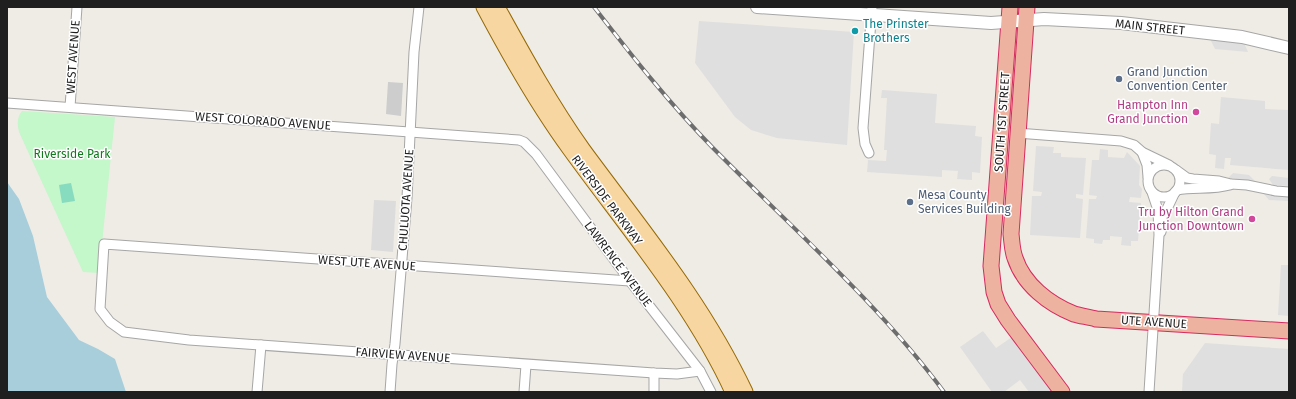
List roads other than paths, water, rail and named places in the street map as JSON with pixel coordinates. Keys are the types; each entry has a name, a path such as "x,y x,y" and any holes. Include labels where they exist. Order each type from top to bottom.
{"highway":[{"name":"SOUTH 1ST STREET","path":"1010,7 991,266 992,278 998,304 1062,392"},
{"name":"SOUTH 1ST STREET","path":"1026,14 1011,234 1015,258 1030,284"},
{"name":"UTE AVENUE","path":"1030,284 1044,298 1060,307 1076,314 1096,318 1289,331"}],"main road":[{"path":"474,7 524,80"},
{"name":"RIVERSIDE PARKWAY","path":"484,7 524,80 568,148 674,291 700,332 733,392"},
{"name":"RIVERSIDE PARKWAY","path":"497,7 538,81 565,123 587,155 679,278 697,305 724,350 745,392"}],"street":[{"name":"WEST AVENUE","path":"70,107 77,7"},
{"name":"CHULUOTA AVENUE","path":"390,392 402,265 411,131 414,52 418,7"},
{"name":"MAIN STREET","path":"757,7 871,11 991,23 1009,22 1026,14 1044,19 1146,25 1242,37 1289,48"},
{"path":"869,153 865,144 863,128 871,11"},
{"name":"WEST COLORADO AVENUE","path":"7,103 519,140"},
{"path":"1018,133 1116,140 1130,143 1142,152 1187,178 1289,192"},
{"name":"LAWRENCE AVENUE","path":"519,140 524,142 536,154 630,281 700,371 711,392"},
{"path":"1142,152 1147,165 1148,184 1158,210 1159,235 1148,392"},
{"path":"1148,177 1150,172 1155,167 1162,165 1172,168 1180,179 1179,185 1166,211 1159,235"},
{"path":"1152,192 1163,197 1169,196 1176,191 1192,188 1219,188 1231,184"},
{"name":"WEST UTE AVENUE","path":"110,322 100,309 104,244 630,281"},
{"name":"FAIRVIEW AVENUE","path":"110,322 124,332 189,340 654,373 677,374 700,371"},
{"path":"257,392 261,345"},
{"path":"524,392 526,365"},
{"path":"654,373 654,392"}],"water":[{"path":"7,182 19,199 33,236 47,297 79,340 115,359 126,392 7,392"}],"railway":[{"path":"594,7 666,97 713,148 862,296 891,327 944,392"}],"place":[{"name":"The Prinster Brothers","path":"855,31"},
{"name":"Grand Junction Convention Center","path":"1119,79"},
{"name":"Hampton Inn Grand Junction","path":"1196,112"},
{"name":"Mesa County Services Building","path":"910,202"},
{"name":"Tru by Hilton Grand Junction Downtown","path":"1252,219"}],"park label":[{"name":"Riverside Park","path":"72,154"}]}
